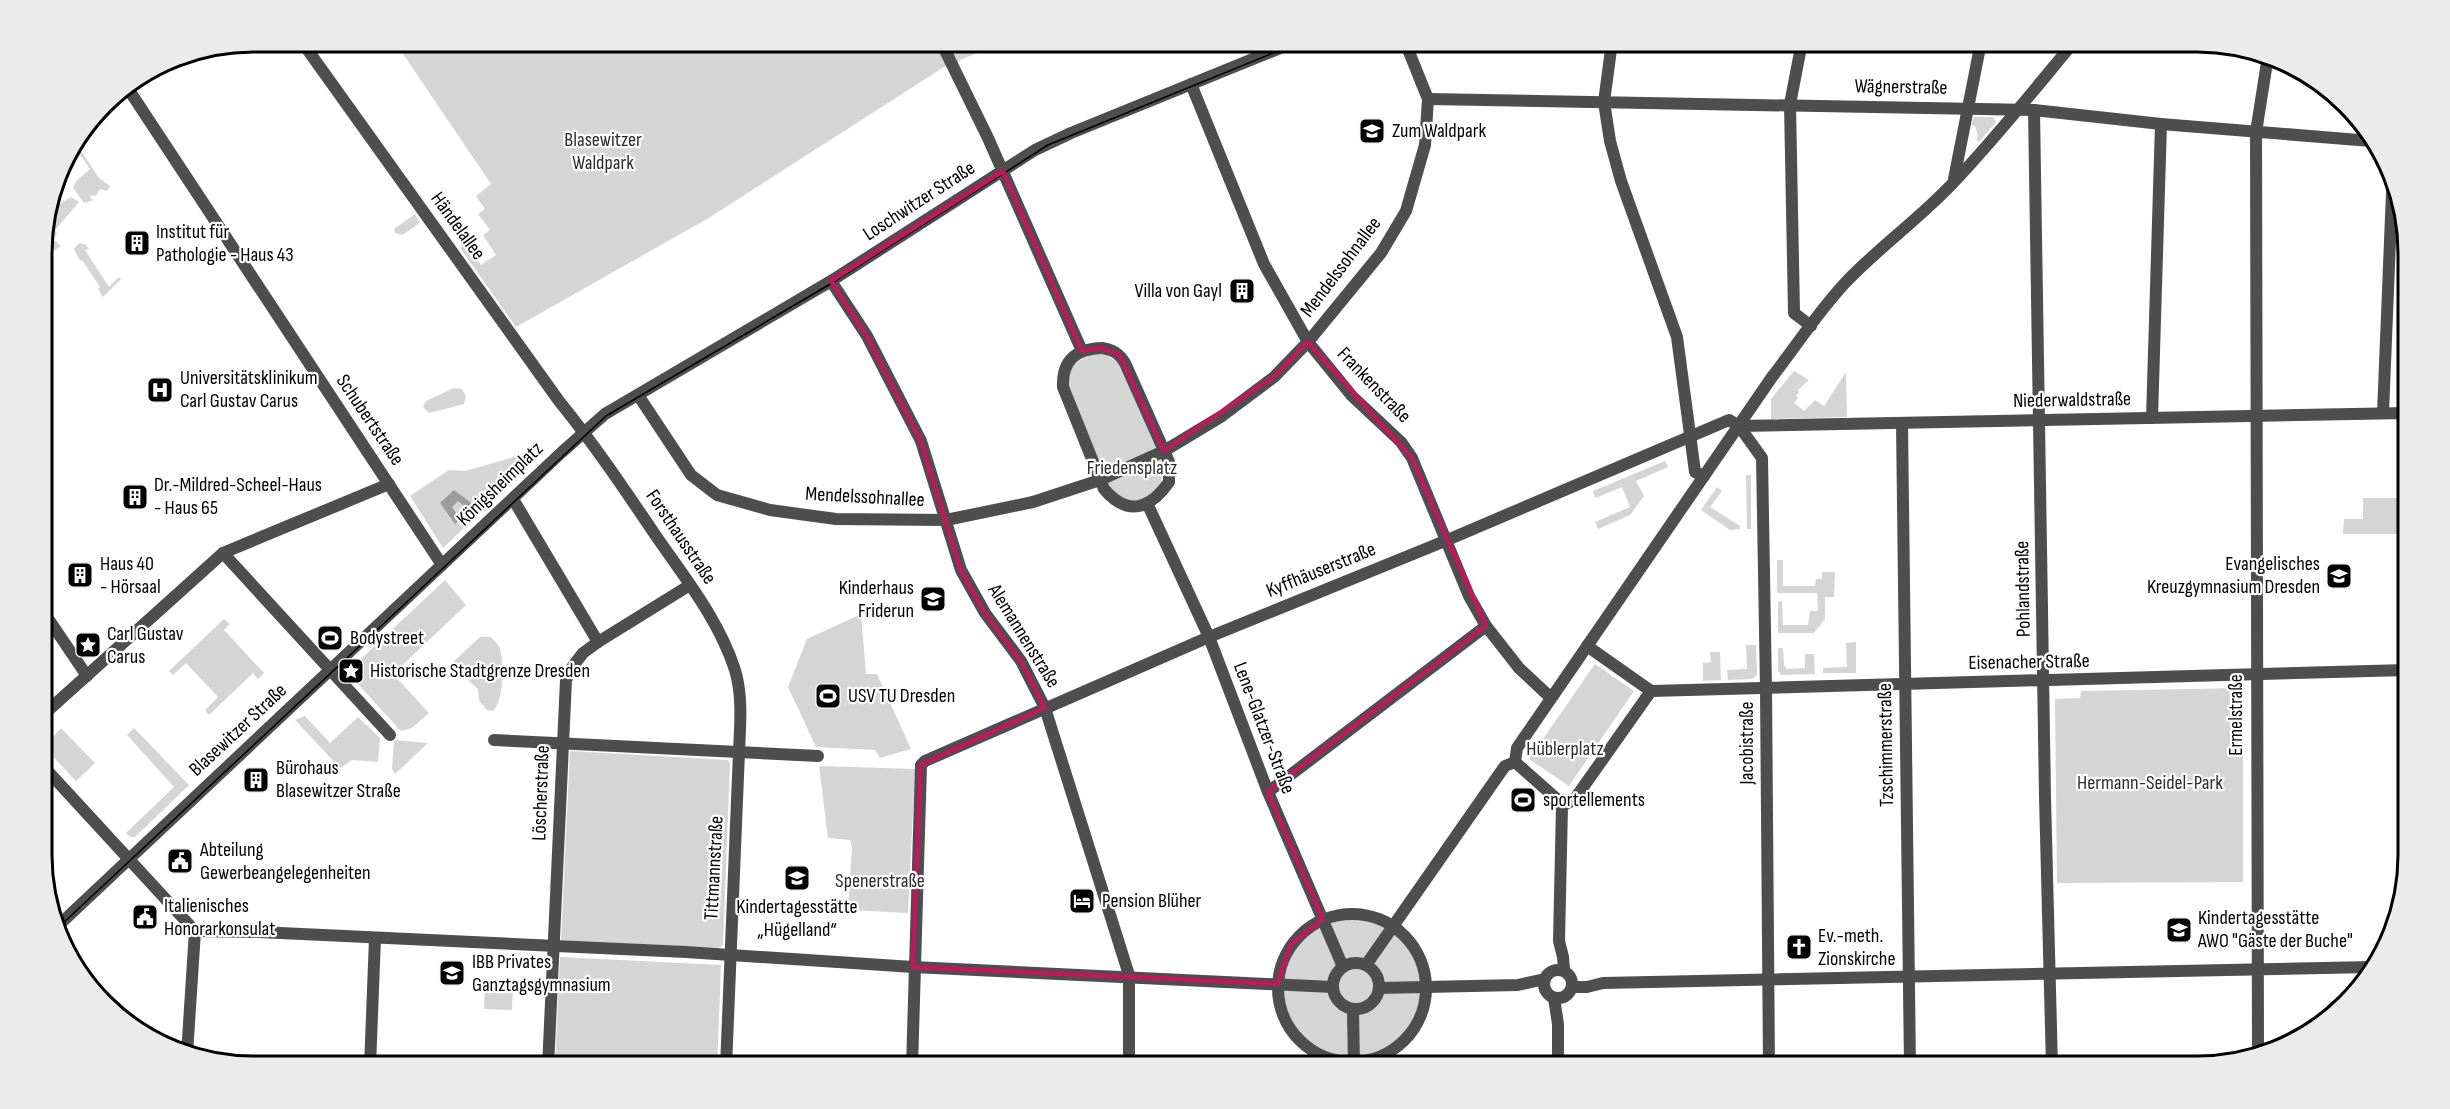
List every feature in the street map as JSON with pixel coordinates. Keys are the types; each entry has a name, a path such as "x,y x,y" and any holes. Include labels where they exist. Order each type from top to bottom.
{"street":[{"name":"Händelallee","path":"309,52 559,401 584,431"},
{"path":"946,52 1003,171 1082,351"},
{"name":"Loschwitzer Straße","path":"584,431 605,414 831,281 1048,143 1270,52"},
{"name":"Mendelssohnallee","path":"1164,451 1222,416 1274,377 1308,342 1381,253 1406,211 1425,145 1428,99 1409,52"},
{"path":"1611,52 1604,102 1610,141 1677,337 1695,472 1704,476"},
{"path":"1800,52 1790,104 1794,313 1811,326"},
{"path":"1953,183 1979,52"},
{"path":"1515,762 1516,748 1738,426 1811,326 1845,283 1931,206 1953,183 2019,110 2066,52"},
{"name":"Ermelstraße","path":"2258,1047 2256,132 2267,65"},
{"name":"Frankenstraße","path":"1191,84 1264,264 1308,342 1352,396 1401,442 1412,458 1469,596 1486,626 1519,668 1551,698"},
{"name":"Schubertstraße","path":"132,94 442,565"},
{"name":"Wägnerstraße","path":"1428,99 2034,110 2161,124 2362,140"},
{"name":"Pohlandstraße","path":"2034,110 2052,1056"},
{"path":"2152,418 2161,124"},
{"path":"2383,413 2392,204"},
{"name":"Alemannenstraße","path":"831,281 867,336 921,441 962,570 985,613 1021,661 1045,708 1129,975 1129,1056"},
{"path":"1102,348 1113,350 1120,355 1164,451 1169,462 1169,482 1161,493 1138,507 1126,506 1111,497 1100,480 1063,387 1062,374 1067,364 1082,351 1102,348"},
{"name":"Mendelssohnallee","path":"638,395 691,475 717,495 770,510 836,519 946,520 1032,502 1100,480"},
{"name":"Niederwaldstraße","path":"1738,426 2398,412"},
{"name":"Kyffhäuserstraße","path":"914,967 921,765 931,757 1729,420 1738,426"},
{"name":"Tzschimmerstraße","path":"1902,423 1910,1056"},
{"name":"Jacobistraße","path":"1738,426 1762,458 1767,688 1769,1056"},
{"name":"Königsheimplatz","path":"442,565 584,431"},
{"name":"Forsthausstraße","path":"584,431 714,621 736,671"},
{"path":"1100,480 1164,451"},
{"path":"52,708 223,553 389,484"},
{"path":"513,499 598,642"},
{"name":"Lene-Glatzer-Straße","path":"1147,503 1209,638 1268,792 1343,967"},
{"path":"223,553 390,735"},
{"name":"Blasewitzer Straße","path":"64,921 442,565"},
{"name":"Löscherstraße","path":"548,1056 566,680 573,666 583,654 598,642 690,585"},
{"path":"52,625 87,676"},
{"path":"1268,792 1486,626"},
{"path":"1562,806 1574,800 1651,691 1587,646"},
{"name":"Eisenacher Straße","path":"1651,691 2398,670"},
{"name":"Tittmannstraße","path":"726,1056 739,752 740,706 736,671"},
{"path":"494,740 818,756"},
{"path":"1515,762 1562,806 1559,984 1554,1010 1558,1024 1557,1056"},
{"path":"1366,965 1504,766 1515,762"},
{"path":"52,776 195,931 730,954 914,967 1129,975 1332,987"},
{"path":"1320,1056 1296,1038 1282,1015 1278,984 1284,959 1300,934 1323,920 1338,915 1367,915 1393,926 1414,948 1422,963 1427,987 1425,1004 1419,1020 1402,1044 1381,1056"},
{"path":"188,1045 195,931"},
{"path":"370,1056 375,938"},
{"path":"1350,963 1366,965 1376,974 1379,988 1374,1002 1360,1010 1346,1008 1336,999 1332,987 1334,978 1343,967 1350,963"},
{"path":"912,1056 914,967"},
{"path":"1379,988 1559,984 1587,987 1603,983 2363,967"},
{"path":"1353,1010 1354,1056"}],"highlighted area":[{"path":"1003,171 1082,351 1102,348 1120,355 1164,451 1274,377 1308,342 1412,458 1486,626 1268,792 1323,919 1291,945 1278,984 913,967 921,765 1045,708 1021,661 985,613 961,570 921,441 867,336 831,281"}],"green space":[{"name":"Blasewitzer Waldpark","path":"402,52 979,52 944,67 707,219 516,327 460,248 466,244 481,265 496,255 483,235 490,230 478,214 485,209 476,196 491,184"},
{"path":"1974,117 1993,117 1996,122 1979,142 1976,139 1978,136 1975,126 1971,125"},
{"path":"81,151 99,178 110,186 107,191 100,189 96,196 91,195 90,198 94,200 84,203 73,188 76,181 90,169 79,153"},
{"path":"71,197 79,202 55,230 57,234 53,239 54,227 58,205"},
{"path":"415,214 420,223 402,235 395,233 394,229"},
{"path":"53,239 61,246 53,251"},
{"path":"79,243 85,244 89,249 85,250 109,287 119,277 121,279 103,297 98,289 100,287 82,260 80,261 74,249"},
{"name":"Friedensplatz","path":"1092,354 1106,355 1119,363 1163,465 1161,483 1157,491 1137,501 1127,501 1109,488 1067,387 1070,368"},
{"path":"1794,371 1809,380 1798,390 1796,396 1798,398 1794,403 1804,411 1815,400 1824,406 1846,372 1847,417 1771,419 1771,399"},
{"path":"454,388 462,389 466,396 464,404 429,413 423,407 426,401"},
{"path":"518,456 528,460 530,465 443,548 410,496 449,470 465,471"},
{"path":"1665,461 1668,467 1636,481 1644,496 1630,515 1598,529 1595,522 1630,507 1622,487 1595,498 1593,491"},
{"path":"1746,475 1751,475 1751,529 1747,529"},
{"path":"1717,487 1722,491 1710,507 1740,526 1740,529 1730,530 1701,510"},
{"path":"2363,498 2398,498 2398,534 2343,534 2344,519 2363,519"},
{"path":"1777,560 1783,560 1783,586 1815,586 1816,579 1822,579 1822,572 1835,572 1834,597 1825,597 1825,619 1814,633 1778,633 1778,602 1782,601 1783,625 1808,625 1810,611 1818,611 1817,593 1777,593"},
{"path":"445,580 466,605 393,674 429,713 412,728 401,731 347,672"},
{"path":"861,614 866,674 877,674 911,749 880,758 875,750 816,747 788,687 807,639"},
{"path":"224,619 230,624 224,630 264,673 258,679 253,673 209,715 205,710 218,697 186,663 173,675 169,671"},
{"path":"480,637 491,637 501,655 501,691 497,706 493,711 487,710 479,701 478,689 456,669 455,676 450,670 451,664"},
{"path":"1856,642 1856,673 1823,673 1823,668 1847,667 1846,643"},
{"path":"1746,645 1756,645 1757,675 1752,679 1728,680 1727,670 1747,669"},
{"path":"1778,648 1783,648 1784,665 1787,669 1805,668 1805,654 1814,654 1815,674 1781,675 1778,671"},
{"path":"1710,652 1720,652 1721,680 1703,681 1703,663 1711,662"},
{"name":"Hüblerplatz","path":"1595,664 1634,691 1569,786 1529,759"},
{"name":"Hermann-Seidel-Park","path":"2243,688 2243,882 2057,883 2055,699 2080,698 2081,691"},
{"path":"305,716 330,743 358,717 380,738 378,762 352,760 340,768 295,720"},
{"path":"61,728 95,763 76,781 52,756 52,738"},
{"path":"134,728 189,785 135,837 130,837 126,833 174,787 127,735"},
{"path":"394,740 428,743 395,774 392,769"},
{"path":"570,751 728,760 730,763 723,945 719,948 561,940"},
{"name":"Spenerstraße","path":"819,766 915,769 908,913 848,910 852,847 850,840 828,838"},
{"path":"1337,918 1365,918 1391,929 1402,937 1410,948 1421,974 1421,1002 1410,1028 1402,1039 1391,1047 1372,1056 1330,1056 1311,1047 1300,1039 1292,1028 1281,1002 1281,974 1292,948 1300,937 1311,929"},
{"path":"560,957 721,965 717,1056 556,1056"},
{"path":"485,986 513,987 512,1010 484,1009"}],"shaded area":[{"path":"454,490 474,505 469,510 458,501 452,507 460,519 455,524 440,503"}],"tram line":[{"path":"64,922 606,416 832,283 1048,145 1276,52"}],"place":[{"name":"Zum Waldpark","path":"1372,131"},
{"name":"Institut für Pathologie - Haus 43","path":"137,243"},
{"name":"Villa von Gayl","path":"1242,291"},
{"name":"Universitätsklinikum Carl Gustav Carus","path":"160,390"},
{"name":"Dr.-Mildred-Scheel-Haus - Haus 65","path":"135,497"},
{"name":"Haus 40 - Hörsaal","path":"80,575"},
{"name":"Evangelisches Kreuzgymnasium Dresden","path":"2339,576"},
{"name":"Kinderhaus Friderun","path":"933,599"},
{"name":"Bodystreet","path":"330,638"},
{"name":"Carl Gustav Carus","path":"88,645"},
{"name":"Historische Stadtgrenze Dresden","path":"351,671"},
{"name":"USV TU Dresden","path":"828,696"},
{"name":"Bürohaus Blasewitzer Straße","path":"256,780"},
{"name":"sportellements","path":"1523,800"},
{"name":"Abteilung Gewerbeangelegenheiten","path":"180,861"},
{"name":"Kindertagesstätte „Hügelland“","path":"797,878"},
{"name":"Pension Blüher","path":"1082,901"},
{"name":"Italienisches Honorarkonsulat","path":"145,917"},
{"name":"Kindertagesstätte AWO \"Gäste der Buche\"","path":"2179,930"},
{"name":"Ev.-meth. Zionskirche","path":"1799,947"},
{"name":"IBB Privates Ganztagsgymnasium","path":"452,973"}]}
